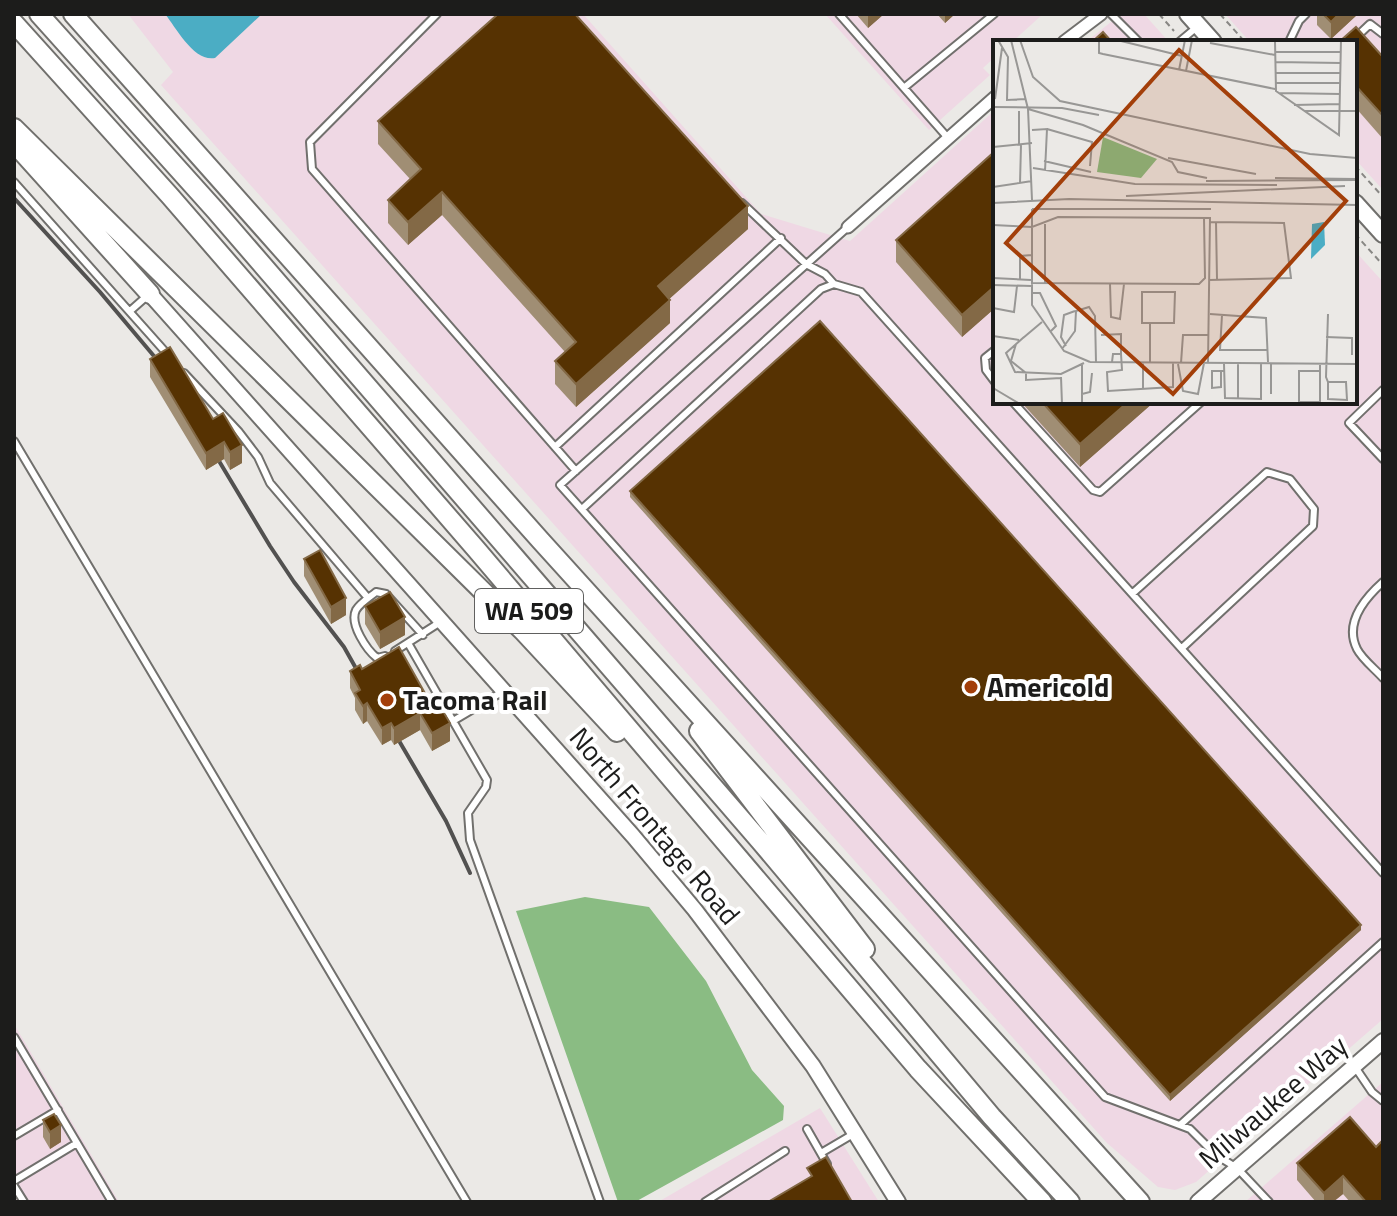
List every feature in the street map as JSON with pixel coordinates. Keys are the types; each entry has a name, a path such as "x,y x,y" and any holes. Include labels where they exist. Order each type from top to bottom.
{"highway":[{"name":"WA 509","path":"39,14 215,210 761,842 992,1117 1070,1202"},
{"path":"73,14 541,541 1140,1202"},
{"name":"WA 509","path":"14,23 170,196 918,1069 1042,1202"},
{"path":"14,128 524,632 785,911"},
{"path":"14,143 150,294"},
{"path":"541,541 706,740 992,1117"}],"main road":[{"path":"1193,20 1211,40"},
{"path":"1357,205 1382,232"}],"street":[{"path":"1067,40 1101,14"},
{"path":"848,227 993,99"},
{"name":"North Frontage Road","path":"150,294 633,836 705,922 813,1066 898,1202"},
{"name":"Milwaukee Way","path":"1198,1202 1383,1041"}],"lane":[{"path":"437,14 310,142 312,169 576,471"},
{"path":"839,14 948,138"},
{"path":"905,87 994,14"},
{"path":"1111,14 1137,40"},
{"path":"1290,40 1306,14"},
{"path":"1181,40 1193,20"},
{"path":"1353,40 1370,24 1383,34"},
{"path":"14,182 172,359"},
{"path":"736,197 806,264 825,274 834,284 861,292 880,311 1383,873"},
{"path":"848,227 560,485 1105,1097 1190,1129 1216,1155 1237,1168 1269,1202"},
{"path":"555,447 781,238"},
{"path":"582,509 821,289 834,284"},
{"path":"130,311 150,294"},
{"path":"993,352 985,358 986,370 993,379"},
{"path":"180,369 239,432 258,457 270,483 368,598"},
{"path":"1383,390 1349,423 1383,459"},
{"path":"1015,404 1093,490 1100,492 1199,404"},
{"path":"14,441 467,1202"},
{"path":"1133,593 1267,472 1290,479 1314,509 1313,526 1182,648"},
{"path":"1383,582 1370,594 1355,616 1353,631 1357,649 1383,678"},
{"path":"423,635 386,594 378,591 357,609 355,616 359,632 373,655 382,657 423,635 442,621"},
{"path":"408,643 487,780 486,787 468,813 470,840 600,1202"},
{"path":"453,721 504,691"},
{"path":"1180,1125 1383,942"},
{"path":"14,1037 112,1202"},
{"path":"1354,1066 1372,1092 1383,1101"},
{"path":"14,1136 58,1110"},
{"path":"807,1129 835,1178"},
{"path":"821,1153 855,1133"},
{"path":"24,1202 14,1183 77,1143"},
{"path":"705,1202 785,1151"}],"path":[{"path":"1159,14 1179,40"},
{"path":"1220,14 1243,40"},
{"path":"1357,168 1383,197"},
{"path":"1357,236 1383,265"}],"shaded area":[{"path":"128,14 583,14 761,214 850,241 993,112 993,404 1357,404 1357,253 1383,282 1383,1019 1196,1182 1175,1190 1158,1187 1107,1143 161,85 173,72"},
{"path":"825,14 1043,14 1014,40 993,40 993,59 983,68 990,75 929,130"},
{"path":"1121,14 1144,14 1167,40 1088,40"},
{"path":"1225,14 1383,14 1383,190 1357,161 1357,40 1248,40"},
{"path":"14,1024 119,1202 14,1202"},
{"path":"1383,1082 1383,1202 1245,1202"},
{"path":"820,1108 879,1202 658,1202"}],"green space":[{"path":"585,897 649,907 706,981 752,1070 784,1106 783,1120 635,1202 618,1202 516,911"}],"water":[{"path":"165,14 262,14 215,58 207,58 193,50"}],"building":[{"path":"498,14 575,14 748,206 658,286 670,300 576,384 555,361 576,342 442,192 408,222 388,200 421,169 378,121"},
{"path":"1323,14 1339,14 1331,22"},
{"path":"1356,27 1383,57 1383,116 1357,87 1357,40 1341,40"},
{"path":"1103,32 1110,40 1094,40"},
{"path":"993,153 993,288 962,315 896,240"},
{"name":"Americold","path":"820,321 1361,925 1170,1095 630,491"},
{"path":"170,347 213,419 223,413 242,445 230,452 224,442 206,453 150,359"},
{"path":"1044,404 1126,404 1080,444"},
{"path":"320,550 346,598 331,607 304,559"},
{"path":"390,592 405,617 380,632 365,606"},
{"name":"Tacoma Rail","path":"399,647 431,704 437,701 450,723 432,733 420,713 394,728 391,723 382,728 367,703 363,706 355,693 360,690 350,671 360,665 362,669"},
{"path":"54,1114 61,1125 50,1132 43,1120"},
{"path":"1350,1117 1376,1147 1383,1140 1383,1202 1366,1202 1343,1176 1324,1193 1297,1163"},
{"path":"826,1157 852,1202 768,1202 812,1176 807,1168"}],"railway":[{"path":"14,198 164,368"},
{"path":"219,461 270,546 344,647 367,688"},
{"path":"388,722 446,821 470,873"}],"place":[{"name":"Americold","path":"971,687"},
{"name":"Tacoma Rail","path":"387,700"}]}
